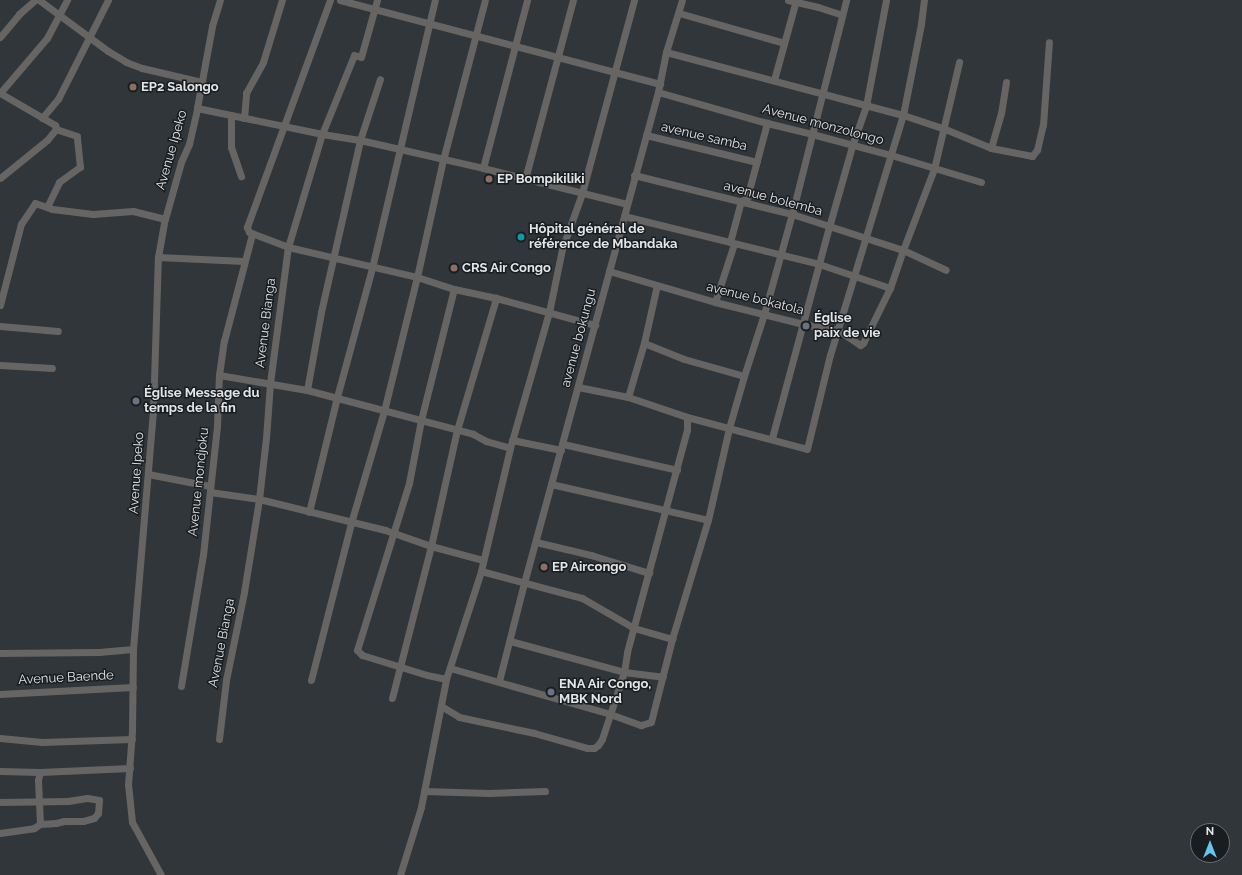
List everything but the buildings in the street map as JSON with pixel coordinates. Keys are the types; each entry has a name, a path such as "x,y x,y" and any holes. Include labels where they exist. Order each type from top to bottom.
{"street":[{"path":"0,37 19,14 35,0"},
{"path":"39,0 108,51 126,62 142,68 202,82"},
{"path":"47,207 59,182 80,167 77,136 56,129 55,125 0,93 47,38 58,14 67,0"},
{"path":"42,118 58,99 88,35 108,0"},
{"name":"Avenue Ipeko","path":"161,875 130,818 128,785 132,739 133,649 156,360 156,295 158,257 165,219 181,162 189,144 212,26 220,0"},
{"path":"244,118 246,93 263,62 282,0"},
{"path":"330,0 247,230 252,234 288,247 372,268 417,277 454,289 496,298 595,325"},
{"path":"340,0 660,84"},
{"name":"Avenue Bianga","path":"220,739 226,680 244,592 259,499 266,438 270,383 288,247 322,134 354,56 360,57 377,0"},
{"path":"309,512 337,397 372,268 401,150 435,0"},
{"path":"311,680 351,523 384,411 417,277 443,160 485,0"},
{"path":"483,168 528,0"},
{"path":"525,179 573,0"},
{"path":"400,875 422,807 446,680 481,571 512,440 549,312 562,249 582,193 634,0"},
{"name":"avenue bokungu","path":"499,681 626,204 658,92 666,52 682,0"},
{"path":"450,668 610,714 641,725 651,722 672,640 708,520 729,428 764,314 792,214 821,93 846,0"},
{"path":"772,438 829,227 852,146 866,106 886,0"},
{"path":"578,387 628,397 686,417 772,438 807,449 830,355 903,115 921,24 924,0"},
{"path":"774,80 793,1 842,15"},
{"path":"679,13 784,43"},
{"path":"666,52 903,115 945,129 991,148 1032,156 1036,150 1043,125 1049,42"},
{"name":"avenue bokatola","path":"609,271 715,302 803,324 838,330 857,345 862,345 890,288 934,169 945,129 959,62"},
{"path":"308,390 321,312 335,258 360,140 380,79"},
{"path":"991,148 1001,113 1006,82"},
{"name":"Avenue monzolongo","path":"658,92 852,146 891,155 981,182"},
{"path":"197,108 322,134 360,140 483,168 626,204"},
{"path":"231,115 231,147 241,176"},
{"path":"715,302 732,243 741,201 747,198 767,123"},
{"path":"0,178 47,140 56,129"},
{"name":"avenue samba","path":"646,135 757,162"},
{"name":"avenue bolemba","path":"634,176 792,214 903,250"},
{"path":"0,306 21,224 35,203 47,207 93,214 133,211 165,219"},
{"path":"624,216 819,264 890,288"},
{"name":"Avenue mondjoku","path":"181,686 203,555 217,426 219,375 230,312 252,234"},
{"path":"903,250 946,270"},
{"path":"158,257 244,262"},
{"path":"628,397 644,343 656,285"},
{"path":"446,680 362,655 357,650 409,483 421,420 454,289"},
{"path":"392,698 431,546 457,430 496,298"},
{"path":"0,326 58,330"},
{"path":"644,343 684,359 744,376"},
{"path":"0,364 52,368"},
{"path":"219,375 308,390 337,397 473,434 486,442 510,448"},
{"path":"441,706 459,717 534,733 587,748 594,748 602,739 624,672 627,652 677,470 687,430 686,417"},
{"path":"512,440 562,447 677,470"},
{"path":"148,474 259,499 483,560"},
{"path":"552,484 708,520"},
{"path":"536,542 592,555 649,573"},
{"path":"481,571 582,598 634,628 672,640"},
{"path":"510,641 624,672 663,677"},
{"path":"0,653 99,652 133,649"},
{"name":"Avenue Baende","path":"0,694 133,687"},
{"path":"0,738 42,742 132,739"},
{"path":"0,771 40,772 130,768"},
{"path":"40,772 38,780 40,824"},
{"path":"424,791 489,793 545,791"},
{"path":"0,802 68,801 87,798 99,800 98,813 94,818 83,821 64,820 56,823 40,824 34,828 0,833"}],"place":[{"name":"EP2 Salongo","path":"133,87"},
{"name":"EP Bompikiliki","path":"489,179"},
{"name":"Hôpital général de référence de Mbandaka","path":"521,237"},
{"name":"CRS Air Congo","path":"454,268"},
{"name":"Église paix de vie","path":"806,326"},
{"name":"Église Message du temps de la fin","path":"136,401"},
{"name":"EP Aircongo","path":"544,567"},
{"name":"ENA Air Congo, MBK Nord","path":"551,692"}]}
